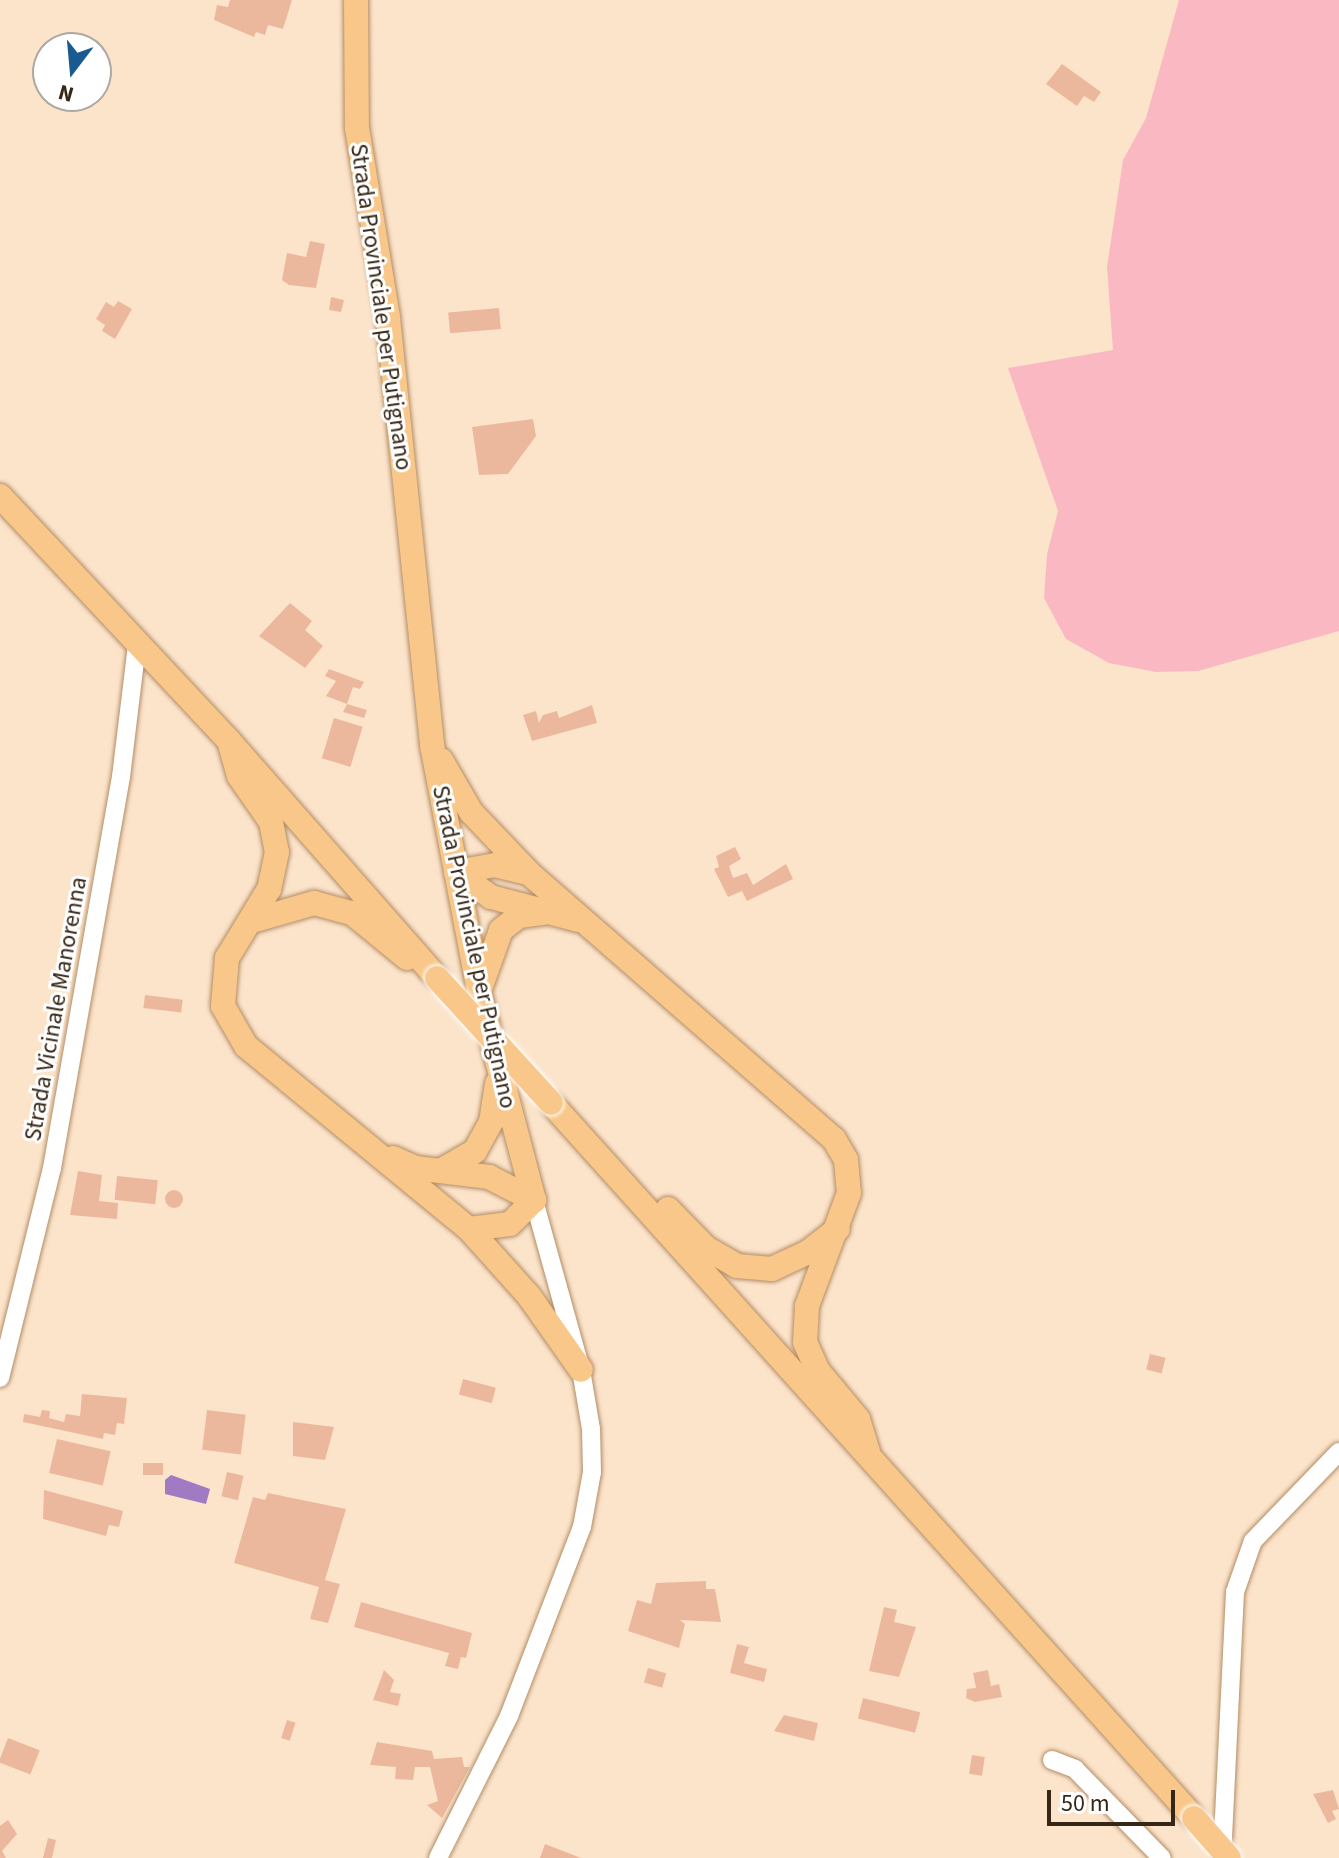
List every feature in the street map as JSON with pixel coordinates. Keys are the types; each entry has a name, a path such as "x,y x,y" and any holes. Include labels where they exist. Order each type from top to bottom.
{"main road":[{"name":"Strada Provinciale per Putignano","path":"356,0 357,128 388,318 432,745 479,992 534,1200"},
{"path":"0,496 229,741 434,974 619,1176 1229,1858"},
{"path":"229,741 239,776 271,822 277,852 269,889 227,958 223,1006 246,1046 469,1229 529,1296 581,1370"},
{"path":"432,745 471,812 530,874 834,1139 846,1160 849,1193 840,1227 807,1306 805,1342 818,1371 858,1419 870,1457"},
{"path":"456,872 495,865 530,874"},
{"path":"456,872 491,897 585,922"},
{"path":"252,921 314,903 352,913 391,949 434,974"},
{"path":"479,992 501,930 519,916 548,912"},
{"path":"444,1169 475,1151 491,1122 498,1073"},
{"path":"378,1152 415,1168 444,1169 489,1177 534,1200 510,1224 469,1229"},
{"path":"619,1176 665,1205 706,1248 737,1266 772,1269 807,1253 840,1227"}],"street":[{"name":"Strada Vicinale Manorenna","path":"0,1378 52,1168 121,777 137,644"},
{"name":"Strada Provinciale per Putignano","path":"438,1858 509,1716 582,1527 592,1472 591,1429 581,1370 534,1200"},
{"path":"1222,1858 1226,1826 1230,1637 1239,1580 1253,1541 1339,1452"},
{"path":"1052,1760 1075,1769 1162,1858"}],"shaded area":[{"path":"1179,0 1339,0 1339,631 1198,671 1156,672 1109,663 1066,639 1044,598 1047,554 1058,511 1008,368 1113,350 1107,267 1123,160 1146,118"},
{"path":"171,1475 210,1489 206,1504 165,1494 165,1480"}],"building":[{"path":"230,0 292,0 283,29 268,25 265,35 256,32 254,37 214,20 217,5 228,7"},
{"path":"1062,64 1101,92 1094,102 1084,96 1077,106 1046,84"},
{"path":"310,241 325,244 316,288 289,285 282,280 287,253 306,257"},
{"path":"331,297 344,300 341,312 329,310"},
{"path":"118,301 132,309 115,339 102,331 105,325 96,319 106,302 114,307"},
{"path":"499,308 501,329 450,333 448,312"},
{"path":"533,419 536,436 508,474 479,475 472,427"},
{"path":"290,603 312,621 305,630 323,646 305,668 259,636"},
{"path":"329,669 364,682 360,689 353,687 347,704 326,696 336,681 325,676"},
{"path":"347,704 367,710 364,718 343,712"},
{"path":"592,705 597,723 532,741 523,715 536,711 539,723 543,715 557,711 559,718"},
{"path":"334,718 363,727 350,767 322,758"},
{"path":"735,847 741,859 729,866 733,878 747,873 753,885 786,864 793,879 747,901 742,891 728,897 714,869 719,867 716,856"},
{"path":"145,995 183,1000 181,1013 143,1008"},
{"path":"78,1171 102,1175 99,1201 118,1203 117,1219 70,1215"},
{"path":"117,1176 158,1180 155,1204 114,1200"},
{"path":"174,1190 183,1199 174,1208 165,1199"},
{"path":"1150,1354 1166,1358 1162,1373 1146,1370"},
{"path":"463,1379 496,1388 492,1403 459,1394"},
{"path":"82,1394 127,1398 124,1424 117,1423 115,1435 104,1433 103,1439 23,1422 24,1414 40,1417 42,1410 50,1411 49,1418 64,1422 66,1414 80,1416"},
{"path":"207,1410 246,1415 241,1454 202,1450"},
{"path":"293,1422 334,1427 325,1460 293,1456"},
{"path":"57,1439 111,1451 103,1485 49,1473"},
{"path":"143,1463 163,1463 163,1475 143,1475"},
{"path":"227,1472 244,1476 238,1500 221,1496"},
{"path":"44,1490 123,1511 119,1527 109,1525 106,1536 43,1519"},
{"path":"268,1493 346,1509 325,1580 340,1584 328,1623 310,1619 319,1587 234,1563 253,1497 265,1500"},
{"path":"706,1581 706,1589 715,1589 721,1622 680,1620 685,1624 679,1648 628,1631 637,1600 651,1604 656,1583"},
{"path":"361,1602 472,1633 466,1658 461,1657 458,1669 445,1666 449,1653 354,1627"},
{"path":"884,1607 897,1610 894,1622 916,1627 899,1677 869,1671"},
{"path":"737,1644 749,1647 744,1663 767,1669 764,1682 730,1673"},
{"path":"648,1668 666,1673 662,1688 644,1682"},
{"path":"384,1670 394,1680 390,1692 401,1694 398,1706 373,1700"},
{"path":"988,1670 991,1686 999,1684 1002,1697 975,1702 966,1698 967,1689 976,1688 973,1673"},
{"path":"863,1698 920,1712 915,1733 858,1718"},
{"path":"784,1715 818,1723 814,1741 774,1731"},
{"path":"287,1720 296,1723 290,1741 281,1738"},
{"path":"8,1738 40,1750 30,1774 0,1763"},
{"path":"377,1742 432,1751 434,1759 462,1757 464,1767 470,1767 442,1818 427,1805 438,1801 430,1767 415,1767 413,1780 395,1779 396,1767 370,1765"},
{"path":"972,1755 985,1757 982,1776 969,1774"},
{"path":"1333,1790 1339,1809 1332,1811 1336,1819 1328,1823 1313,1794"},
{"path":"8,1820 17,1834 2,1851 6,1858 0,1858 0,1826"},
{"path":"48,1838 56,1840 52,1858 43,1858"},
{"path":"545,1844 581,1858 540,1858"}]}
